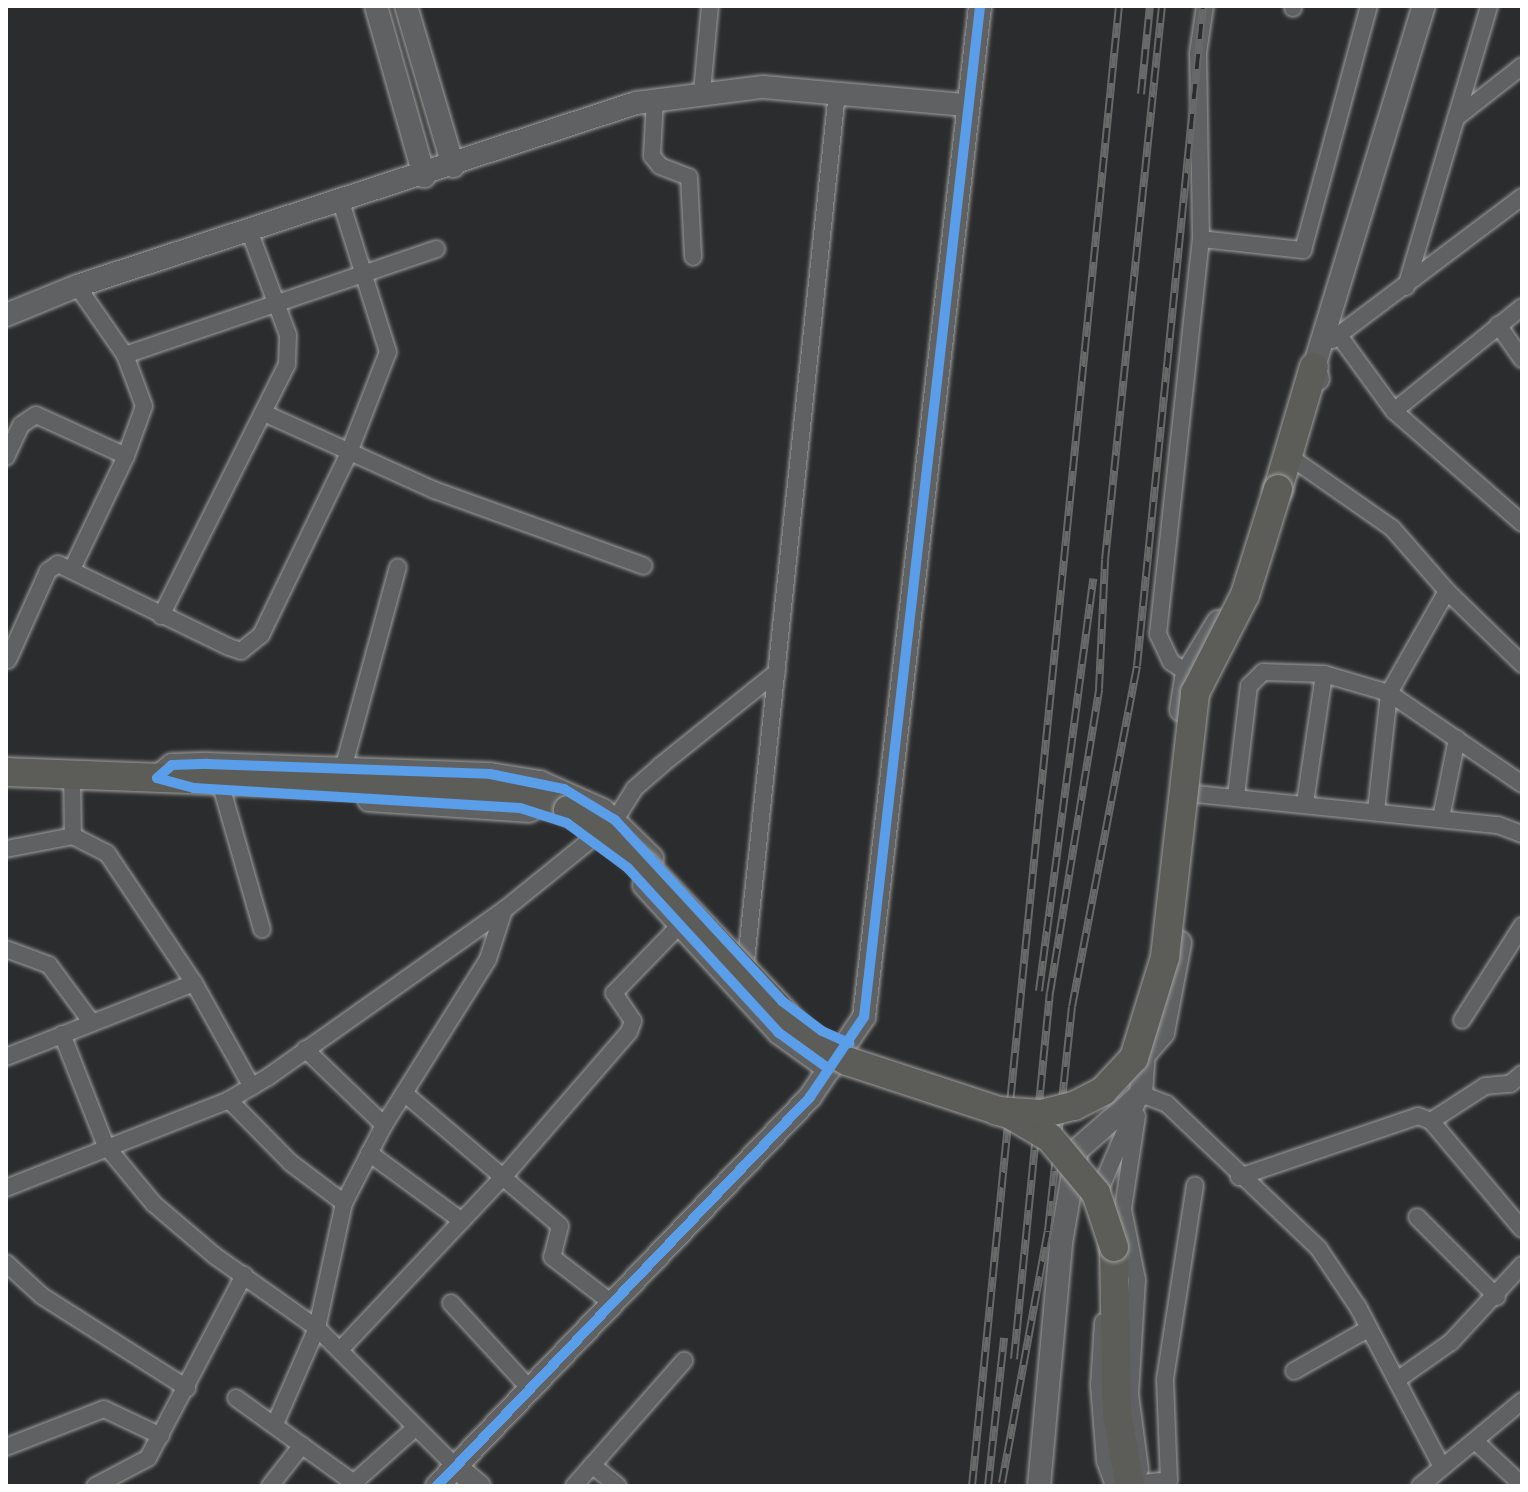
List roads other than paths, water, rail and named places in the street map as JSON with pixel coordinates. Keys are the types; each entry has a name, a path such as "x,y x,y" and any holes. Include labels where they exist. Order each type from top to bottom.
{"highway":[{"path":"997,1111 1041,1114 1074,1106 1103,1091 1134,1058 1165,957 1195,693 1245,595 1325,349"},
{"path":"6,772 494,791 568,810 593,823 646,867 806,1037 865,1069 997,1111 1035,1128 1063,1150 1104,1211 1116,1266 1117,1413 1138,1485"}],"street":[{"path":"376,6 424,176"},
{"path":"406,6 453,166"},
{"path":"702,92 710,6"},
{"path":"437,1486 742,1171 829,1069 864,1017 885,861 966,105 980,6"},
{"path":"1197,679 1171,662 1158,634 1201,239 1198,53 1205,6"},
{"path":"1201,239 1303,250 1369,6"},
{"path":"1144,1055 1163,1033 1173,985 1196,794 1197,679 1252,605 1296,461 1325,349 1424,6"},
{"path":"1406,287 1489,6"},
{"path":"1456,118 1522,66"},
{"path":"6,315 77,286 655,100 763,87 966,105"},
{"path":"746,961 837,92"},
{"path":"655,100 652,156 660,166 689,177 693,257"},
{"path":"1195,1185 1165,1379 1169,1480 1138,1485 1130,1394 1137,1280 1123,1209 1144,1055 1133,1028 1158,911 1197,679 1233,599 1304,373 1325,349 1522,197"},
{"path":"8,660 48,571 58,564 73,567 161,616 229,647 251,646 348,455 388,352 366,272 341,202"},
{"path":"161,616 264,413 289,352 279,304 249,230"},
{"path":"125,355 436,249"},
{"path":"73,567 126,456 144,406 125,355 77,286"},
{"path":"1394,411 1522,307"},
{"path":"1498,325 1522,359"},
{"path":"1325,349 1522,523"},
{"path":"264,413 348,455 644,566"},
{"path":"6,457 30,415 126,456"},
{"path":"1296,461 1392,528 1447,591 1522,664"},
{"path":"343,769 398,567"},
{"path":"1376,811 1389,693 1447,591"},
{"path":"6,1188 229,1100 252,1087 504,910 615,820 643,781 777,672"},
{"path":"1236,796 1253,678 1263,672 1324,674 1389,693 1522,784"},
{"path":"1305,803 1324,674"},
{"path":"1441,818 1457,739"},
{"path":"829,1069 779,1033 680,925 593,839 567,823 520,808 222,789 174,785 157,778 172,765 490,774 540,782 583,798 615,820 802,1018 849,1043"},
{"path":"72,775 73,836"},
{"path":"222,789 262,929"},
{"path":"1196,794 1441,818 1498,825 1522,834"},
{"path":"6,849 73,836 107,853 194,983 252,1087"},
{"path":"275,1424 317,1328 344,1203 384,1125 488,959 504,910"},
{"path":"340,1350 505,1175 629,1032 633,1021 614,993 680,925"},
{"path":"1462,1020 1522,926"},
{"path":"6,949 49,965 92,1023"},
{"path":"6,1057 194,983"},
{"path":"62,1034 106,1146 154,1204 317,1328 414,1429 479,1486"},
{"path":"305,1049 384,1125"},
{"path":"1239,1177 1410,1118 1431,1121 1485,1086 1510,1084 1522,1074"},
{"path":"404,1093 505,1175 560,1226 552,1257 613,1304"},
{"path":"1141,1094 1167,1104 1239,1177 1319,1249 1397,1380 1442,1467"},
{"path":"1039,1486 1061,1243 1077,1150 1141,1094"},
{"path":"1114,1486 1105,1461 1099,1385 1105,1294 1094,1205 1109,1158 1141,1094"},
{"path":"229,1100 291,1163 344,1203"},
{"path":"1431,1121 1522,1229"},
{"path":"369,1153 462,1221"},
{"path":"1417,1217 1497,1297"},
{"path":"6,1263 42,1296 187,1388"},
{"path":"1397,1380 1451,1342 1497,1297 1522,1265"},
{"path":"95,1486 142,1463 161,1436 244,1275"},
{"path":"451,1303 532,1391"},
{"path":"1294,1371 1368,1329"},
{"path":"574,1486 684,1361"},
{"path":"236,1398 352,1484 414,1429"},
{"path":"1420,1486 1522,1401"},
{"path":"6,1447 104,1409 161,1436"},
{"path":"1475,1441 1522,1485"},
{"path":"270,1486 302,1445"},
{"path":"592,1465 618,1486"}],"railway":[{"path":"972,1486 1119,6"},
{"path":"1141,94 1150,6"},
{"path":"1014,1359 1050,993 1099,689 1105,560 1162,6"},
{"path":"1002,1483 1048,1231 1072,1007 1137,666 1203,6"},
{"path":"1039,991 1093,579"},
{"path":"988,1486 1004,1338"}]}
